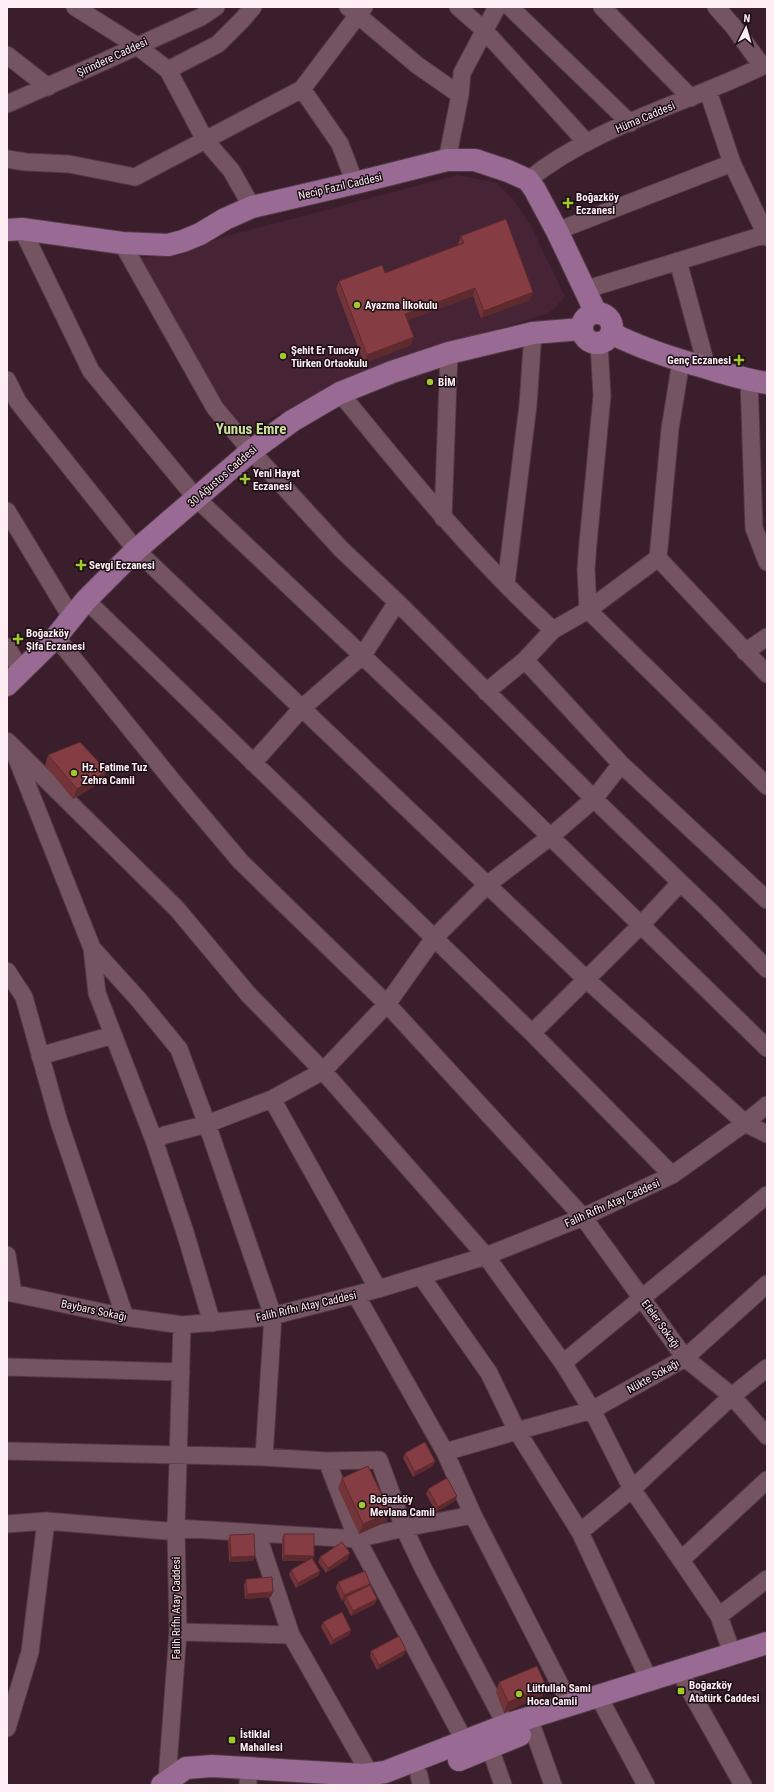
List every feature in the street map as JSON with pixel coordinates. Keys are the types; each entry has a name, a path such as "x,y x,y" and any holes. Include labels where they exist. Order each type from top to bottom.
{"main road":[{"name":"Necip Fazıl Caddesi","path":"14,229 122,242 168,245 200,234 236,213 252,207 446,160 475,160 508,171 528,180"},
{"path":"528,180 538,195 557,231 596,313"},
{"path":"596,313 601,314 611,323 605,338 594,344 585,339 581,329 587,317 596,313"},
{"name":"30 Ağustos Caddesi","path":"14,678 56,637 86,600 136,550 251,450 292,421 340,393 392,372 449,353 533,334 581,329"},
{"path":"605,338 633,344 681,361 758,382"},
{"path":"164,1783 186,1768 212,1766 370,1774 385,1772 506,1725 767,1643"},
{"path":"388,1785 420,1780 533,1729 602,1703 767,1656"},
{"path":"164,1783 248,1783 284,1785"}],"street":[{"path":"74,7 137,46 168,70 206,140 230,170 252,207"},
{"name":"Şirindere Caddesi","path":"7,104 48,87 201,17 216,7"},
{"path":"168,70 218,44 253,7"},
{"path":"458,7 484,30 586,142"},
{"path":"446,160 460,95 462,73 497,7"},
{"path":"510,7 630,123"},
{"path":"602,7 691,98"},
{"path":"716,7 764,65"},
{"path":"7,159 26,162 69,164 135,177 302,89 357,10 417,65 460,95"},
{"path":"7,55 48,87"},
{"name":"Hüma Caddesi","path":"528,180 556,159 586,142 708,91 764,65"},
{"path":"302,89 340,144 356,183"},
{"path":"584,290 767,235 732,163 708,91"},
{"path":"557,231 732,163"},
{"path":"14,229 91,371 196,498 362,655 767,1048"},
{"path":"122,242 215,408 251,450 341,549 397,602 486,692 767,969"},
{"path":"678,261 706,368"},
{"path":"506,584 528,405 533,334"},
{"path":"605,338 602,396 586,569 588,610 767,786"},
{"path":"443,518 449,353"},
{"path":"486,692 525,660 553,630 588,610 658,558 670,429 681,361"},
{"path":"7,380 18,402 136,550 587,980 745,1123 767,1134"},
{"path":"758,382 754,528 767,562"},
{"path":"340,393 443,518 506,584 553,630"},
{"path":"7,511 71,617"},
{"path":"658,558 767,674"},
{"path":"86,600 532,1033 672,1175"},
{"path":"253,763 302,708 362,655 397,602"},
{"name":"Efeler Sokağı","path":"56,637 174,784 241,862 387,1004 583,1217 685,1358 732,1396 767,1436"},
{"path":"746,652 767,637"},
{"path":"7,647 14,678"},
{"path":"525,660 621,764 767,900"},
{"path":"10,745 92,948 97,993 154,1140 185,1232 212,1323"},
{"path":"10,745 177,909 248,994 323,1071 486,1256 563,1363 592,1410 632,1489 719,1616 732,1653"},
{"path":"154,1140 165,1135 207,1124 272,1099 323,1071 387,1004 434,938 488,884 550,837 594,799 621,764"},
{"path":"532,1033 640,926 680,882"},
{"path":"92,948 138,999 179,1049 207,1124 273,1316 264,1457"},
{"path":"7,972 24,997 59,1122 125,1317"},
{"path":"40,1056 113,1035"},
{"path":"272,1099 378,1289"},
{"name":"Falih Rıfhı Atay Caddesi","path":"164,1783 178,1632 176,1528 182,1326 273,1316 378,1289 486,1256 583,1217 672,1175 745,1123 767,1105"},
{"path":"563,1363 767,1195"},
{"path":"7,1255 10,1292"},
{"path":"421,1276 489,1373 517,1431 580,1532 649,1680"},
{"name":"Nükte Sokağı","path":"445,1452 592,1410 685,1358 767,1284"},
{"name":"Baybars Sokağı","path":"10,1292 125,1317 182,1326"},
{"path":"356,1295 445,1452 473,1516 570,1704"},
{"path":"7,1367 181,1372"},
{"path":"580,1532 632,1489 732,1396 767,1368"},
{"path":"7,1451 264,1457 327,1461 379,1460 404,1528 423,1568 506,1725"},
{"path":"327,1461 357,1539 464,1742"},
{"path":"681,1560 767,1480"},
{"path":"7,1524 46,1521 167,1531 176,1528 357,1539 404,1528 473,1516"},
{"path":"7,1728 30,1652 46,1521"},
{"path":"257,1533 291,1635 370,1774"},
{"path":"719,1616 767,1579"},
{"path":"178,1632 291,1635"},
{"path":"684,1680 743,1785"},
{"path":"602,1703 646,1785"},
{"path":"533,1729 553,1785"},
{"path":"490,1748 503,1785"}],"shaded area":[{"name":"Ayazma İlkokulu","path":"457,175 497,183 513,199 531,226 565,297 549,313 357,373 243,433 163,315 131,259 170,255 231,235"}],"building":[{"path":"506,219 533,292 484,311 475,288 405,314 414,337 367,355 339,281 382,265 385,273 464,243 461,236"},
{"path":"80,742 107,771 77,789 48,755"},
{"path":"425,1442 435,1461 415,1472 405,1453"},
{"name":"Boğazköy Mevlana Camii","path":"368,1466 390,1512 363,1524 342,1478"},
{"path":"447,1478 457,1496 438,1507 428,1489"},
{"path":"254,1534 255,1556 231,1557 230,1535"},
{"path":"284,1534 314,1534 314,1556 284,1555"},
{"path":"342,1542 350,1553 328,1568 320,1557"},
{"path":"312,1558 320,1571 298,1583 291,1570"},
{"path":"365,1571 370,1584 344,1595 338,1582"},
{"path":"272,1577 273,1592 247,1594 246,1579"},
{"path":"370,1585 377,1599 353,1611 346,1597"},
{"path":"342,1612 351,1630 333,1640 323,1622"},
{"path":"399,1636 406,1650 379,1665 371,1651"},
{"path":"537,1666 546,1686 508,1702 499,1682"}],"place":[{"name":"Boğazköy Eczanesi","path":"568,203"},
{"name":"Ayazma İlkokulu","path":"357,305"},
{"name":"Şehit Er Tuncay Türken Ortaokulu","path":"283,356"},
{"name":"Genç Eczanesi","path":"739,360"},
{"name":"BİM","path":"430,382"},
{"name":"Yeni Hayat Eczanesi","path":"245,479"},
{"name":"Sevgi Eczanesi","path":"81,565"},
{"name":"Boğazköy Şifa Eczanesi","path":"18,639"},
{"name":"Hz. Fatime Tuz Zehra Camii","path":"74,773"},
{"name":"Boğazköy Mevlana Camii","path":"362,1505"},
{"name":"Boğazköy Atatürk Caddesi","path":"681,1691"},
{"name":"Lütfullah Sami Hoca Camii","path":"519,1694"},
{"name":"İstiklal Mahallesi","path":"232,1740"}],"district":[{"name":"Yunus Emre","path":"251,429"}]}
